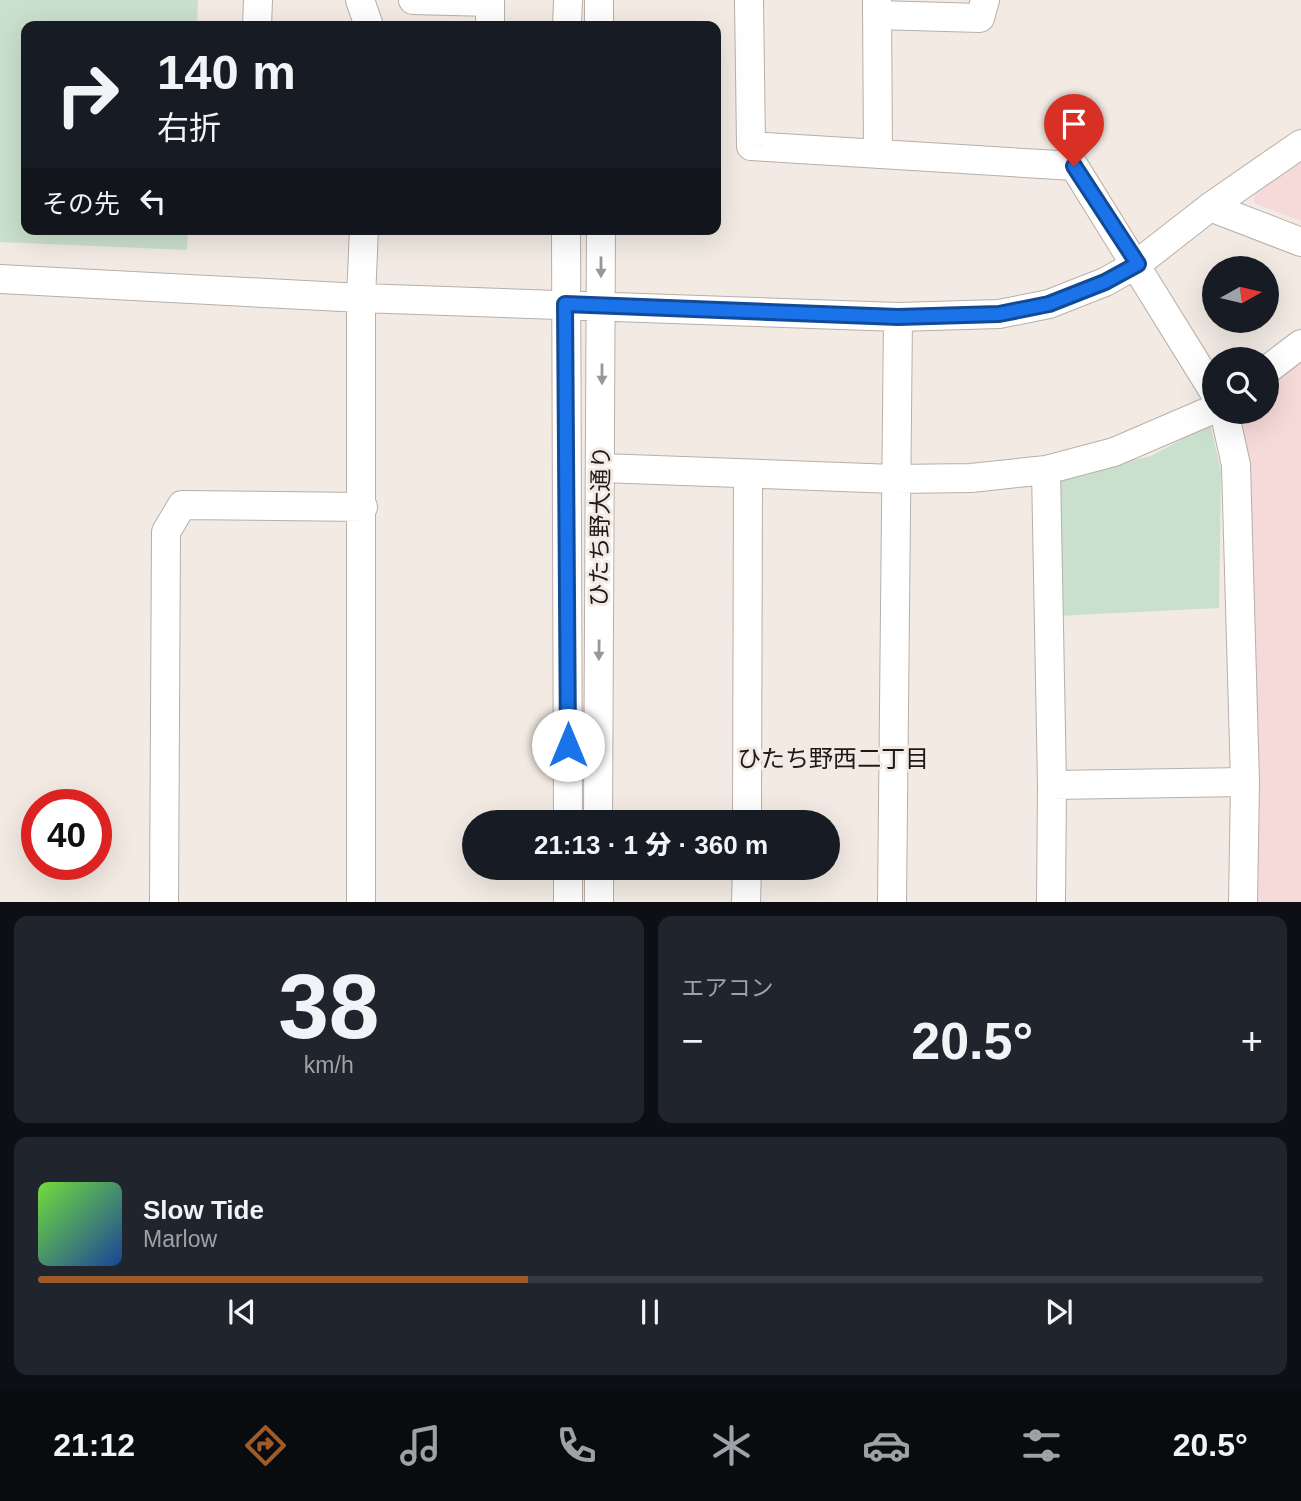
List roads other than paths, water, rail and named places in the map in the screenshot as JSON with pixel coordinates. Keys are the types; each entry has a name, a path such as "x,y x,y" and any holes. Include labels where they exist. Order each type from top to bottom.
{"street":[{"path":"257,21 258,0"},
{"path":"360,0 367,21"},
{"path":"413,0 490,2 490,21"},
{"path":"568,0 568,21"},
{"path":"599,0 599,21"},
{"path":"749,0 751,146 1074,166 1138,264 1202,372"},
{"path":"878,154 877,8 979,18 985,0"},
{"path":"0,279 360,298 898,317 999,314 1049,304 1105,282 1138,264 1210,207 1301,144"},
{"path":"1210,207 1301,242"},
{"path":"361,902 363,507 360,298 364,235"},
{"name":"ひたち野大通り","path":"566,235 568,810"},
{"name":"ひたち野大通り","path":"598,810 602,468 601,235"},
{"path":"892,902 894,479 898,317"},
{"path":"1279,361 1301,344"},
{"path":"602,468 894,479 971,478 1046,470 1114,452 1202,414"},
{"path":"1227,424 1236,465 1245,782 1243,902"},
{"path":"1046,470 1052,785 1051,902"},
{"path":"747,810 748,474"},
{"path":"164,902 166,532 182,505 363,507"},
{"path":"1052,785 1245,782"},
{"path":"568,880 568,902"},
{"path":"599,880 599,902"},
{"path":"746,902 747,880"}],"district":[{"name":"ひたち野西二丁目","path":"833,759"}]}
